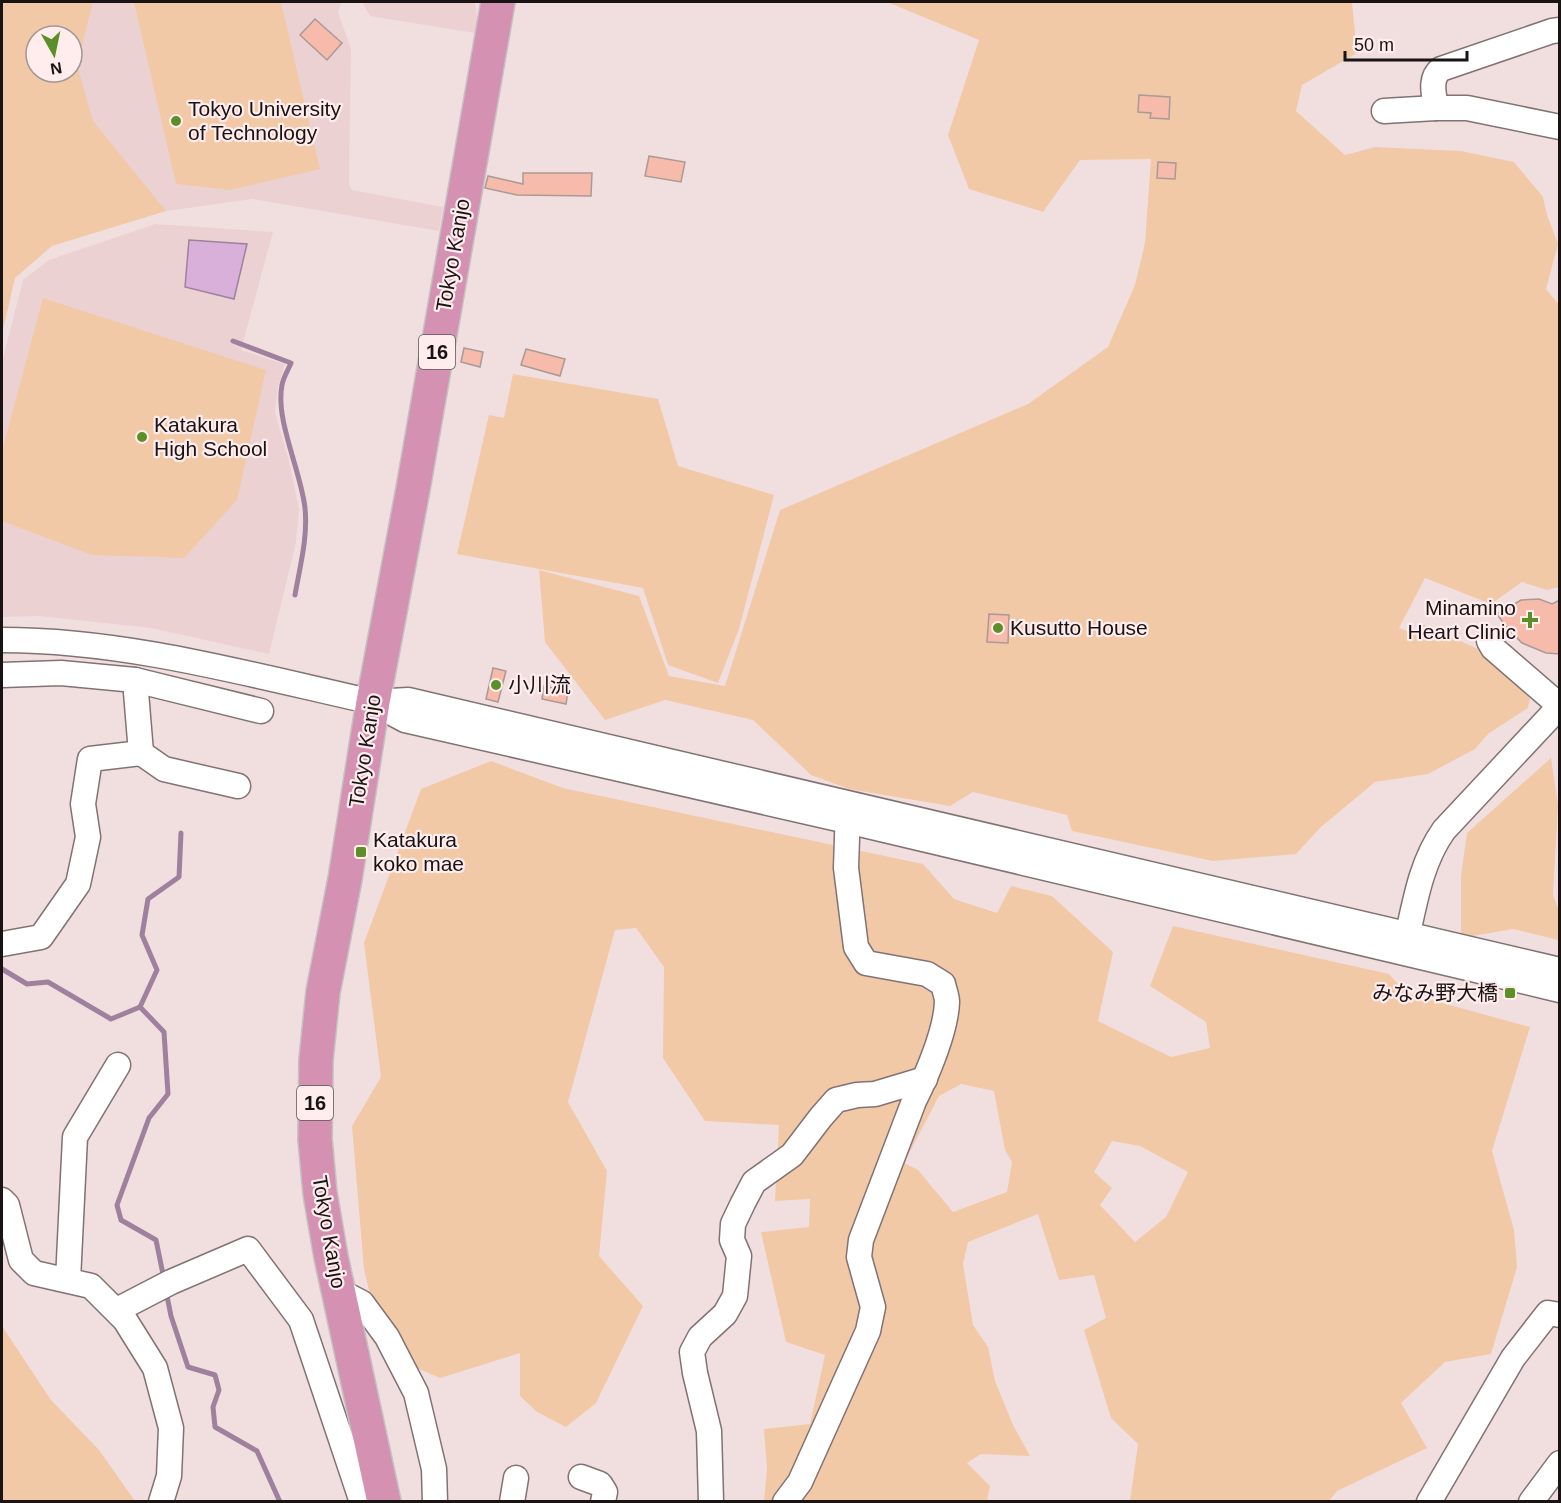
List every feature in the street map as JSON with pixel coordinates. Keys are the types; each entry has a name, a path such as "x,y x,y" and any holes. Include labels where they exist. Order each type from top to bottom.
{"highway":[{"name":"Tokyo Kanjo","path":"384,1502 331,1257 320,1193 315,1139 316,1060 323,992 345,879 373,702 413,489 498,2"}],"street":[{"path":"1436,108 1434,78 1441,69 1560,30"},
{"path":"1384,111 1467,108 1559,127"},
{"path":"2,640 36,640 146,652 373,702 405,720 848,812 1553,978"},
{"path":"1405,944 1423,872 1434,844 1444,830 1558,711 1493,648 1489,641"},
{"path":"2,675 61,673 135,680 261,711"},
{"path":"135,680 141,753"},
{"path":"2,944 41,937 78,884 88,837 83,804 90,759 141,753 164,769 238,786"},
{"path":"785,1502 800,1482 868,1331 873,1307 859,1257 861,1240 914,1101 925,1079 941,1032 947,1001 943,984 927,974 866,963 856,947 846,868 848,812"},
{"path":"68,1280 75,1137 118,1065"},
{"path":"711,1502 709,1431 692,1352 700,1337 725,1314 735,1296 739,1256 732,1240 733,1224 743,1203 754,1182 792,1155 837,1100 857,1095 875,1094 925,1079"},
{"path":"2,1200 7,1205 21,1260 34,1273 91,1286 125,1320 155,1368 171,1428 169,1476 161,1502"},
{"path":"117,1310 165,1285 248,1249 302,1320 362,1502"},
{"path":"339,1291 362,1303 387,1337 416,1394 434,1469 435,1502"},
{"path":"1429,1502 1513,1358 1548,1313 1560,1315"},
{"path":"1531,1502 1560,1463"},
{"path":"581,1477 600,1484 605,1492 603,1502"}],"shaded area":[{"name":"Tokyo University of Technology","path":"2,2 342,2 338,12 351,49 349,185 352,190 443,207 439,231 253,199 95,221 37,84 84,84 84,24 24,24 24,54"},
{"path":"2,2 93,2 84,37 84,24 24,24 24,84 82,84 93,121 166,211 52,246 15,278 2,334"},
{"path":"134,2 281,2 320,169 230,190 176,184"},
{"path":"362,2 475,2 477,17 475,33 370,16"},
{"path":"887,2 1352,2 1357,53 1302,85 1296,111 1345,155 1375,147 1461,151 1514,162 1543,197 1558,244 1546,289 1560,306 1559,587 1547,590 1522,582 1491,604 1425,578 1399,628 1414,634 1420,623 1487,653 1530,699 1528,708 1488,734 1475,749 1428,774 1375,782 1321,827 1296,854 1213,861 1072,831 1067,815 973,792 950,806 849,789 811,775 753,720 665,700 605,720 545,642 539,570 639,596 669,676 725,686 780,510 1028,404 1108,347 1135,285 1145,243 1151,159 1080,160 1043,212 969,189 948,135 979,40"},
{"name":"Katakura High School","path":"155,224 273,232 241,350 285,364 278,386 275,412 289,461 299,509 296,542 269,654 151,628 39,616 2,617 2,362 23,280 49,260"},
{"path":"189,240 247,244 234,299 185,287"},
{"path":"43,298 266,370 237,500 184,558 92,555 2,521 2,451"},
{"path":"513,374 658,399 678,466 774,495 739,629 718,683 668,665 643,588 457,554 489,415 504,418"},
{"path":"1551,758 1558,805 1553,895 1559,911 1559,940 1513,929 1461,938 1461,876 1467,833"},
{"path":"491,761 563,788 923,864 954,899 997,913 1011,886 1052,896 1113,952 1098,1021 1171,1057 1210,1048 1206,1022 1150,986 1173,926 1389,974 1406,993 1530,1027 1492,1151 1514,1230 1517,1267 1491,1354 1445,1362 1401,1403 1427,1448 1337,1491 1329,1501 1130,1501 1138,1444 1111,1418 1084,1330 1106,1318 1094,1275 1059,1280 1038,1214 968,1242 963,1264 973,1325 988,1347 995,1381 1013,1425 1030,1456 981,1454 967,1463 990,1486 987,1501 764,1501 767,1469 764,1429 810,1424 825,1355 786,1342 761,1232 809,1227 810,1199 775,1201 779,1125 705,1121 663,1058 664,967 636,928 615,930 568,1102 607,1171 599,1256 643,1306 596,1403 566,1427 537,1412 520,1396 520,1353 440,1378 384,1354 364,1269 352,1126 381,1077 364,943 421,789","holes":["961,1084 994,1091 1005,1150 1012,1162 1007,1192 953,1212 918,1170 904,1163 939,1096","1112,1141 1140,1146 1188,1172 1166,1217 1135,1242 1100,1205 1112,1188 1094,1172"]},
{"path":"2,1326 51,1400 99,1450 135,1501 2,1501"}],"building":[{"path":"315,19 342,43 327,60 300,35"},
{"path":"1139,95 1170,97 1169,119 1150,118 1151,113 1138,112"},
{"path":"649,156 685,162 681,182 645,176"},
{"path":"1158,162 1176,163 1175,179 1157,178"},
{"path":"523,173 592,173 591,196 517,195 485,188 488,176 523,184"},
{"path":"464,348 483,352 480,367 461,362"},
{"path":"526,349 565,359 560,376 521,365"},
{"name":"Minamino Heart Clinic","path":"1539,599 1552,604 1560,600 1560,654 1546,653 1522,643 1497,614 1521,600"},
{"name":"Kusutto House","path":"989,614 1009,615 1008,643 987,642"},
{"name":"小川流","path":"493,668 506,671 498,702 486,699"},
{"path":"544,686 568,691 566,704 542,699"}],"waterway":[{"path":"233,341 291,363 282,385 282,414 303,494 306,519 295,595"},
{"path":"164,1279 156,1240 121,1220 117,1205 149,1118 168,1094 164,1032 140,1007 157,970 142,935 148,899 179,877 181,833"},
{"path":"2,969 27,984 48,982 111,1019 140,1007"},
{"path":"166,1291 171,1316 188,1367 215,1375 219,1390 213,1407 215,1427 257,1451 280,1502"}],"place":[{"name":"Tokyo University of Technology","path":"176,121"},
{"name":"Katakura High School","path":"142,437"},
{"name":"Minamino Heart Clinic","path":"1530,620"},
{"name":"Kusutto House","path":"998,628"},
{"name":"小川流","path":"496,685"},
{"name":"Katakura koko mae","path":"361,852"},
{"name":"みなみ野大橋","path":"1510,993"}]}
